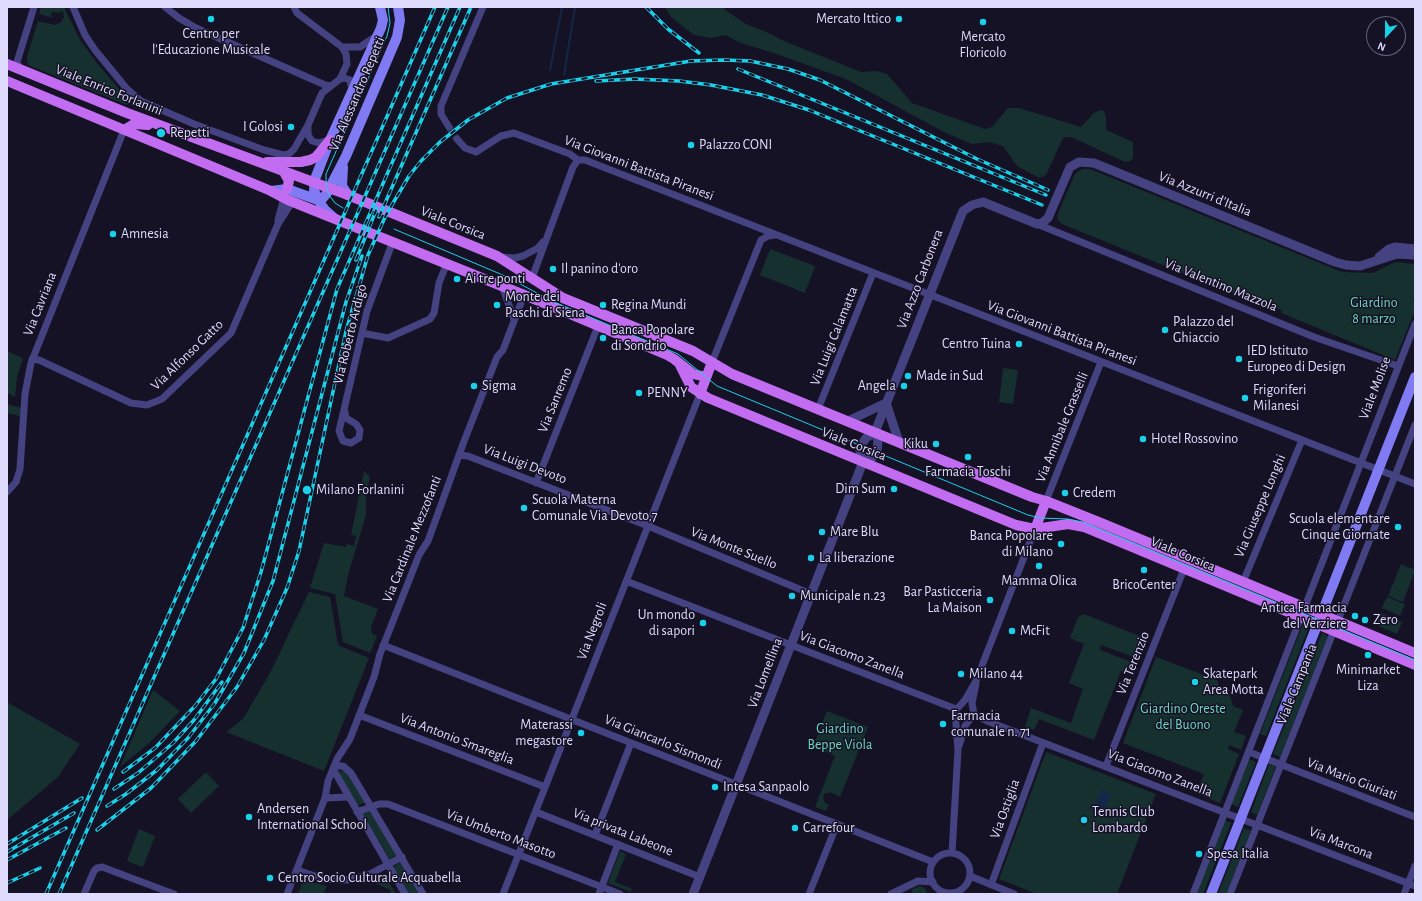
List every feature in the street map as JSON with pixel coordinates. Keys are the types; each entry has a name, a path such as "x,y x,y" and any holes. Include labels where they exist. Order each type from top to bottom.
{"main road":[{"name":"Via Alessandro Repetti","path":"329,188 346,156 397,37 400,20 398,7"},
{"name":"Via Alessandro Repetti","path":"314,183 315,175 330,140 378,35 383,20 380,8"},
{"name":"Viale Enrico Forlanini","path":"7,64 185,135 348,195"},
{"path":"7,81 271,191 288,196 318,200 325,196 329,188"},
{"path":"124,130 132,124 140,123 164,131 185,135"},
{"path":"242,156 273,163 303,162 316,157 330,140"},
{"path":"346,156 342,179 343,188 348,195"},
{"path":"284,172 289,181 288,196"},
{"path":"314,183 318,200 325,210 336,219"},
{"name":"Viale Corsica","path":"348,195 497,256 570,301 693,351 732,374 1322,614 1339,617 1415,653"},
{"path":"288,196 336,219 549,305 667,355 693,374 706,377"},
{"path":"524,295 532,278"},
{"name":"Via Negroli","path":"700,394 712,362"},
{"name":"Viale Corsica","path":"679,363 690,385 700,394 1016,525 1035,529 1068,524 1078,525 1415,665"},
{"path":"1379,470 1415,377"},
{"name":"Viale Campania","path":"1211,894 1379,470"},
{"path":"1035,529 1046,501"}],"street":[{"path":"20,69 17,62 34,7"},
{"path":"73,7 85,35 102,60 127,89 146,104 194,124 281,155 292,151 308,125 322,93 331,85"},
{"path":"165,7 179,18 196,28 323,84 331,85"},
{"path":"294,7 297,13 342,47"},
{"path":"447,124 440,114 441,106 483,7"},
{"name":"Via Alessandro Repetti","path":"340,79 347,64 346,54 342,47 360,47 378,35"},
{"name":"Via Alessandro Repetti","path":"331,85 340,79 344,78 350,80 353,87 352,93"},
{"name":"Via Alessandro Repetti","path":"308,125 308,135 312,141 319,143 330,140"},
{"name":"Via Cavriana","path":"7,492 16,482 20,469 25,394 32,359 124,130"},
{"name":"Via Giovanni Battista Piranesi","path":"457,139 465,148 476,152 502,136 514,133 570,154 578,160 585,160 1415,484"},
{"path":"532,278 544,240 573,167 578,160"},
{"name":"Via Azzurri d'Italia","path":"1037,224 1045,221 1070,168 1074,164 1085,161 1094,163 1335,262 1353,266 1376,261 1397,254 1415,255"},
{"name":"Via Alfonso Gatto","path":"32,359 39,360 131,403 147,404 162,399 230,333 278,224 288,196"},
{"name":"Via Azzo Carbonera","path":"875,432 956,223 966,208 984,202 1024,217 1037,224"},
{"path":"1024,217 1040,219 1050,211"},
{"name":"Via Valentino Mazzola","path":"1037,224 1314,337 1398,366"},
{"path":"712,362 761,240 760,233 754,226"},
{"path":"761,240 770,235 777,236"},
{"name":"Viale Corsica","path":"497,256 515,258 523,256 538,248 544,240"},
{"name":"Via Roberto Ardigò","path":"345,412 371,296 393,242"},
{"name":"Via Azzurri d'Italia","path":"1376,261 1389,248 1403,247 1415,249"},
{"path":"362,333 388,338 430,319 434,313 439,283 447,264"},
{"name":"Via Luigi Calamatta","path":"818,409 873,273"},
{"path":"502,286 510,305 514,322"},
{"name":"Via Cardinale Mezzofanti","path":"287,894 325,798 327,784 333,768 349,742 360,715 375,675 378,660 419,555 430,535 495,362 503,350 524,295"},
{"name":"Viale Molise","path":"1305,607 1415,324"},
{"name":"Via Sanremo","path":"536,483 598,326"},
{"name":"Via Annibale Grasselli","path":"1046,501 1101,362"},
{"name":"Via Negroli","path":"503,894 700,394"},
{"name":"Viale Corsica","path":"848,421 886,403 900,442"},
{"path":"1395,476 1415,425"},
{"name":"Via Lomellina","path":"693,894 863,462 872,458 877,449 878,441 875,432 866,438 861,446 860,455 863,462"},
{"name":"Via Giuseppe Longhi","path":"1243,582 1302,440"},
{"name":"Via Luigi Devoto","path":"459,455 468,456 648,526"},
{"name":"Viale Campania","path":"1230,894 1280,764 1395,476"},
{"name":"Via Monte Suello","path":"648,526 811,594"},
{"path":"952,853 958,750 956,709 962,704 976,681 1035,529"},
{"name":"Via Terenzio","path":"1106,766 1184,569"},
{"name":"Via Giacomo Zanella","path":"626,581 956,709"},
{"name":"Viale Campania","path":"1193,894 1305,607"},
{"name":"Via Giancarlo Sismondi","path":"384,645 933,862"},
{"path":"956,717 961,722 967,722 972,719 974,714 972,706 976,681"},
{"path":"962,704 972,706"},
{"name":"Via Giacomo Zanella","path":"974,714 987,721 1225,812"},
{"name":"Via Antonio Smareglia","path":"360,715 546,787"},
{"path":"958,750 967,722"},
{"name":"Via Ostiglia","path":"991,885 1043,742"},
{"path":"595,835 631,743"},
{"path":"1249,752 1280,764"},
{"name":"Via Mario Giuriati","path":"1280,764 1415,817"},
{"path":"405,894 348,797 333,768 338,765 347,768 372,807 423,894"},
{"path":"325,798 348,797"},
{"name":"Via Umberto Masotto","path":"357,812 379,804 388,804 519,854 600,890 620,894"},
{"name":"Via privata Labeone","path":"536,812 700,877"},
{"path":"1225,812 1257,825"},
{"path":"809,894 837,824"},
{"name":"Via Marcona","path":"1257,825 1412,885"},
{"path":"600,890 618,844"},
{"path":"952,853 960,855 967,862 970,868 970,876 963,888 954,893 940,889 933,882 931,872 933,862 943,854 952,853"},
{"path":"297,870 324,879 344,881 363,877 402,857"},
{"path":"84,894 97,868 102,866 174,894"},
{"path":"1404,894 1412,885 1415,866"},
{"path":"970,876 1014,894"},
{"path":"891,894 918,881 933,882"}],"green space":[{"path":"41,7 64,7 80,40 129,101 127,105 28,65 27,57 38,21 55,25 61,22 64,17 63,11 58,13 52,12 51,15 53,18 39,14"},
{"path":"665,7 722,7 746,24 779,39 861,72 876,71 887,74 912,103 985,129 992,127 1008,108 1019,108 1081,127 1093,114 1100,110 1104,111 1106,117 1106,130 1133,142 1133,158 1130,161 1125,162 1071,137 1067,137 1063,138 1046,175 1039,178 1017,166 1003,146 989,142 972,144 944,132 846,79 774,53 738,42 726,35 710,38 694,35 671,17"},
{"name":"Giardino 8 marzo","path":"1083,169 1090,169 1342,272 1373,273 1395,262 1415,264 1415,295 1413,301 1415,302 1415,310 1395,360 1281,313 1282,310 1272,306 1271,309 1062,224 1058,220 1057,216 1074,176 1077,172"},
{"path":"770,249 815,266 805,293 760,275"},
{"path":"7,351 23,358 17,377 15,397 7,393"},
{"path":"1003,368 1018,370 1013,404 999,402"},
{"path":"7,404 21,408 20,416 7,413"},
{"path":"364,471 370,477 366,496 366,515 348,575 344,596 378,609 371,627 372,634 377,636 370,653 343,642 335,594 310,588 324,543 346,547 347,544 354,546 356,536 351,535"},
{"path":"1401,564 1415,570 1403,602 1388,596"},
{"path":"309,592 330,597 338,645 369,658 324,771 226,732 243,719 269,675"},
{"path":"1387,597 1405,604 1400,616 1382,608"},
{"path":"1381,613 1402,622 1397,634 1376,625"},
{"path":"1084,614 1147,639 1139,659 1101,645 1100,650 1137,664 1133,675 1121,671 1094,740 1039,719 1034,730 1025,727 1031,708 1071,723 1083,689 1069,683 1084,644 1070,638 1078,617"},
{"path":"1303,624 1309,627 1266,736 1260,734"},
{"path":"1322,633 1328,636 1280,757 1273,754"},
{"name":"Giardino Oreste del Buono","path":"1156,657 1217,680 1220,689 1229,692 1233,706 1243,710 1234,732 1246,736 1241,750 1229,745 1228,749 1239,754 1220,803 1196,793 1204,774 1123,743"},
{"path":"153,690 180,711 148,744 120,767"},
{"path":"7,702 80,744 58,777 7,820"},
{"name":"Giardino Beppe Viola","path":"827,711 868,727 840,797 830,792 824,794 823,799 826,804 829,804 826,811 815,807 835,756 813,747"},
{"name":"Tennis Club Lombardo","path":"1046,752 1156,794 1117,894 1037,894 999,879"},
{"path":"1248,759 1256,762 1238,807 1231,804"},
{"path":"1269,764 1276,766 1257,815 1251,812"},
{"path":"340,770 348,773 365,802 364,803 357,806 339,774"},
{"path":"206,772 219,786 191,813 178,799"},
{"path":"369,810 396,855 390,860 362,813"},
{"path":"1224,820 1231,823 1203,894 1195,894"},
{"path":"1244,828 1251,831 1226,894 1218,894"},
{"path":"139,829 155,836 143,867 127,861"},
{"path":"620,851 626,854 615,882 632,889 631,892 608,883"},
{"path":"398,863 401,863 419,894 408,894 393,868"},
{"path":"384,874 396,894 390,894 391,890 376,884 374,879"},
{"path":"303,880 327,886 324,893 298,894"},
{"path":"919,886 925,888 927,892 923,894 913,894 911,890"}],"water":[{"path":"1101,790 1111,794 1102,817 1092,813"}],"waterway":[{"path":"550,70 562,7"},
{"path":"564,75 575,7"}],"tunnel":[{"path":"449,127 457,139"}],"tram line":[{"path":"343,208 335,203 329,195 326,185 326,174 387,36 390,23 388,7"},
{"path":"394,229 505,276 554,302 678,354 717,386 1028,515 1040,518 1068,519 1082,522 1415,660"}],"railway":[{"path":"46,894 435,7"},
{"path":"59,894 448,7"},
{"path":"123,772 155,748 195,706 216,679 243,628 261,572 337,289 460,7"},
{"path":"379,217 471,7"},
{"path":"646,7 668,29 699,53"},
{"path":"97,830 151,788 196,741 237,687 264,640 287,588 299,551 346,331 368,255 386,215 409,176 421,161 440,142 468,120 507,98 551,84 691,61 750,61 788,69 820,80 977,159 1048,190"},
{"path":"738,69 1046,195"},
{"path":"596,81 635,79 679,81 711,85 762,95 809,110 1042,205"},
{"path":"356,260 377,208"},
{"path":"107,806 126,794 157,770 188,738 215,703 244,653 273,581 346,302 362,256"},
{"path":"114,789 138,773 173,743 194,720 222,682"},
{"path":"7,844 82,798"},
{"path":"7,852 74,813"},
{"path":"7,860 66,828"},
{"path":"7,883 40,868"}],"place":[{"name":"Centro per l'Educazione Musicale","path":"211,19"},
{"name":"Mercato Ittico","path":"899,19"},
{"name":"Mercato Floricolo","path":"983,22"},
{"name":"I Golosi","path":"291,127"},
{"name":"Repetti","path":"161,133"},
{"name":"Palazzo CONI","path":"691,145"},
{"name":"Amnesia","path":"113,234"},
{"name":"Il panino d'oro","path":"553,269"},
{"name":"Ai tre ponti","path":"457,279"},
{"name":"Monte dei Paschi di Siena","path":"497,305"},
{"name":"Regina Mundi","path":"603,305"},
{"name":"Palazzo del Ghiaccio","path":"1165,330"},
{"name":"Banca Popolare di Sondrio","path":"603,338"},
{"name":"Centro Tuina","path":"1019,344"},
{"name":"IED Istituto Europeo di Design","path":"1239,359"},
{"name":"Made in Sud","path":"908,376"},
{"name":"Sigma","path":"474,386"},
{"name":"Angela","path":"904,386"},
{"name":"PENNY","path":"639,393"},
{"name":"Frigoriferi Milanesi","path":"1245,398"},
{"name":"Hotel Rossovino","path":"1143,439"},
{"name":"Kiku","path":"936,444"},
{"name":"Farmacia Toschi","path":"968,457"},
{"name":"Dim Sum","path":"894,489"},
{"name":"Milano Forlanini","path":"307,490"},
{"name":"Credem","path":"1065,493"},
{"name":"Scuola Materna Comunale Via Devoto,7","path":"524,508"},
{"name":"Scuola elementare Cinque Giornate","path":"1398,527"},
{"name":"Mare Blu","path":"822,532"},
{"name":"Banca Popolare di Milano","path":"1061,544"},
{"name":"La liberazione","path":"811,558"},
{"name":"Mamma Olica","path":"1039,566"},
{"name":"BricoCenter","path":"1144,570"},
{"name":"Municipale n.23","path":"792,596"},
{"name":"Bar Pasticceria La Maison","path":"990,600"},
{"name":"Antica Farmacia del Verziere","path":"1355,616"},
{"name":"Zero","path":"1365,620"},
{"name":"Un mondo di sapori","path":"703,623"},
{"name":"McFit","path":"1012,631"},
{"name":"Minimarket Liza","path":"1368,655"},
{"name":"Milano 44","path":"961,674"},
{"name":"Skatepark Area Motta","path":"1195,682"},
{"name":"Farmacia comunale n. 71","path":"943,724"},
{"name":"Materassi megastore","path":"581,733"},
{"name":"Intesa Sanpaolo","path":"715,787"},
{"name":"Andersen International School","path":"249,817"},
{"name":"Tennis Club Lombardo","path":"1084,820"},
{"name":"Carrefour","path":"795,828"},
{"name":"Spesa Italia","path":"1199,854"},
{"name":"Centro Socio Culturale Acquabella","path":"270,878"}]}
